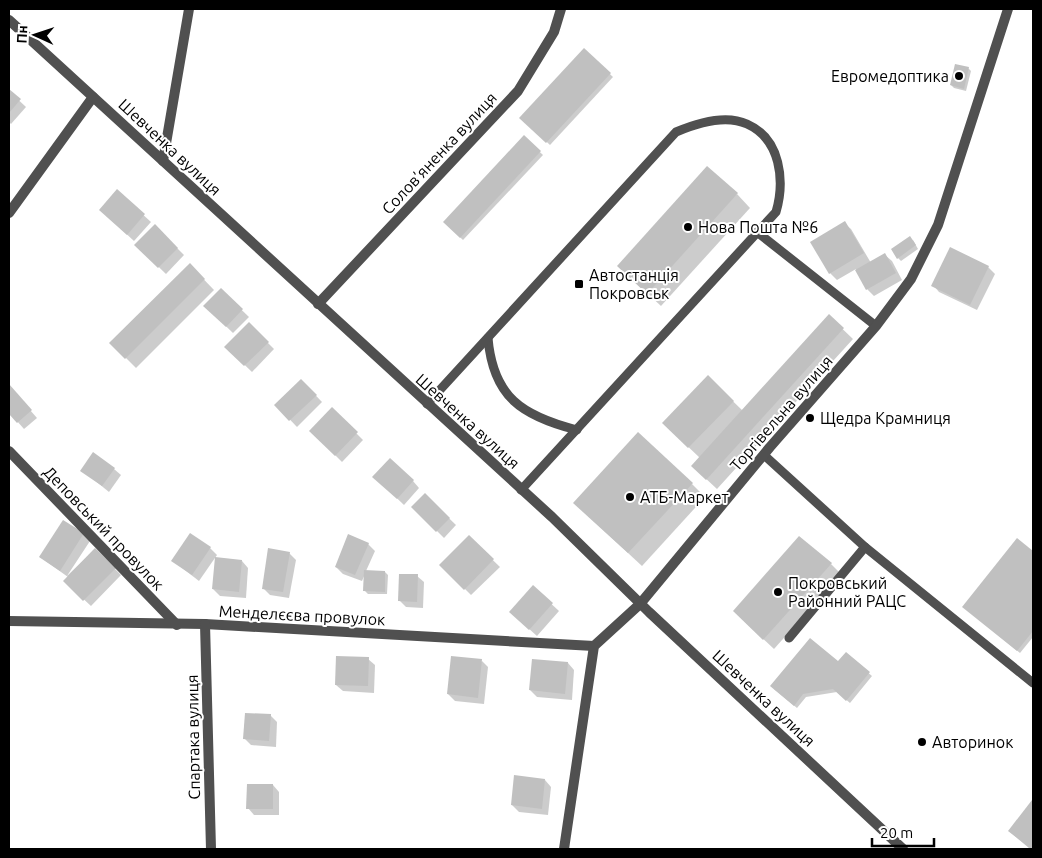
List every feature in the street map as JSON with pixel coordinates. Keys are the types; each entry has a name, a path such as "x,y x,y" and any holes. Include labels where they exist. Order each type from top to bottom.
{"street":[{"path":"163,161 189,9"},
{"name":"Солов’яненка вулиця","path":"318,304 518,91 554,32 561,9"},
{"name":"Торгівельна вулиця","path":"594,646 640,604 764,455 876,326 911,279 938,225 1008,9"},
{"name":"Шевченка вулиця","path":"9,20 521,490 640,604 903,849"},
{"path":"9,213 93,97"},
{"name":"Деповський провулок","path":"9,451 177,625"},
{"name":"Менделєєва провулок","path":"9,621 205,624 594,646"},
{"name":"Спартака вулиця","path":"205,624 210,849"},
{"path":"564,849 594,646"}],"lane":[{"path":"427,404 676,132 695,124 723,120 747,124 766,139 778,162 782,179 781,194 776,212 521,490"},
{"path":"757,232 876,326"},
{"path":"488,338 490,358 496,377 506,393 533,415 577,430"},
{"path":"764,455 865,547 1033,682"},
{"path":"789,638 865,547"}],"building":[{"path":"584,48 611,73 546,143 519,118"},
{"name":"Евромедоптика","path":"955,64 969,67 964,89 950,85"},
{"path":"9,89 21,99 9,113"},
{"path":"524,135 541,151 460,238 443,222"},
{"path":"707,166 738,193 647,294 617,266"},
{"path":"117,189 145,214 127,235 99,210"},
{"path":"845,221 864,253 829,274 810,242"},
{"path":"155,224 178,248 158,268 134,245"},
{"path":"910,236 916,245 897,259 891,249"},
{"path":"950,247 989,266 970,305 931,286"},
{"path":"885,253 896,273 866,290 855,270"},
{"path":"190,263 205,279 125,359 109,343"},
{"path":"221,288 243,309 226,327 203,306"},
{"path":"829,314 844,328 706,480 691,466"},
{"path":"249,322 269,342 244,366 224,347"},
{"path":"708,375 734,401 688,448 662,423"},
{"path":"301,379 317,395 289,421 274,405"},
{"path":"9,384 32,410 17,423 9,414"},
{"path":"332,407 358,432 335,456 309,431"},
{"name":"АТБ-Маркет","path":"638,432 693,483 628,553 573,503"},
{"path":"93,452 115,468 102,486 80,471"},
{"path":"390,458 414,480 397,499 372,477"},
{"path":"425,493 450,518 436,532 411,507"},
{"path":"63,520 84,533 60,571 39,557"},
{"path":"190,533 211,547 192,575 171,561"},
{"path":"348,534 369,543 355,575 335,567"},
{"path":"469,535 494,559 464,590 439,565"},
{"name":"Покровський Районний РАЦС","path":"799,536 832,563 763,640 733,611"},
{"path":"1017,538 1033,551 1033,631 1017,651 962,607"},
{"path":"95,548 116,568 83,601 63,581"},
{"path":"268,548 290,552 283,592 262,589"},
{"path":"215,557 242,560 239,592 212,589"},
{"path":"364,570 385,571 385,592 363,591"},
{"path":"399,574 418,574 417,602 398,601"},
{"path":"533,585 553,603 529,630 509,612"},
{"path":"810,638 838,661 846,652 870,672 846,701 833,689 803,694 794,706 770,686"},
{"path":"336,656 369,657 368,686 335,685"},
{"path":"451,656 482,659 478,698 447,694"},
{"path":"532,659 568,662 565,694 529,690"},
{"path":"245,713 271,714 269,741 243,739"},
{"path":"514,775 545,779 542,809 511,805"},
{"path":"247,784 273,784 273,809 246,809"},
{"path":"1032,800 1033,849 1031,849 1008,831"}],"place":[{"name":"Евромедоптика","path":"959,76"},
{"name":"Нова Пошта №6","path":"688,227"},
{"name":"Автостанція Покровськ","path":"579,284"},
{"name":"Щедра Крамниця","path":"810,418"},
{"name":"АТБ-Маркет","path":"630,497"},
{"name":"Покровський Районний РАЦС","path":"778,592"},
{"name":"Авторинок","path":"922,742"}]}
